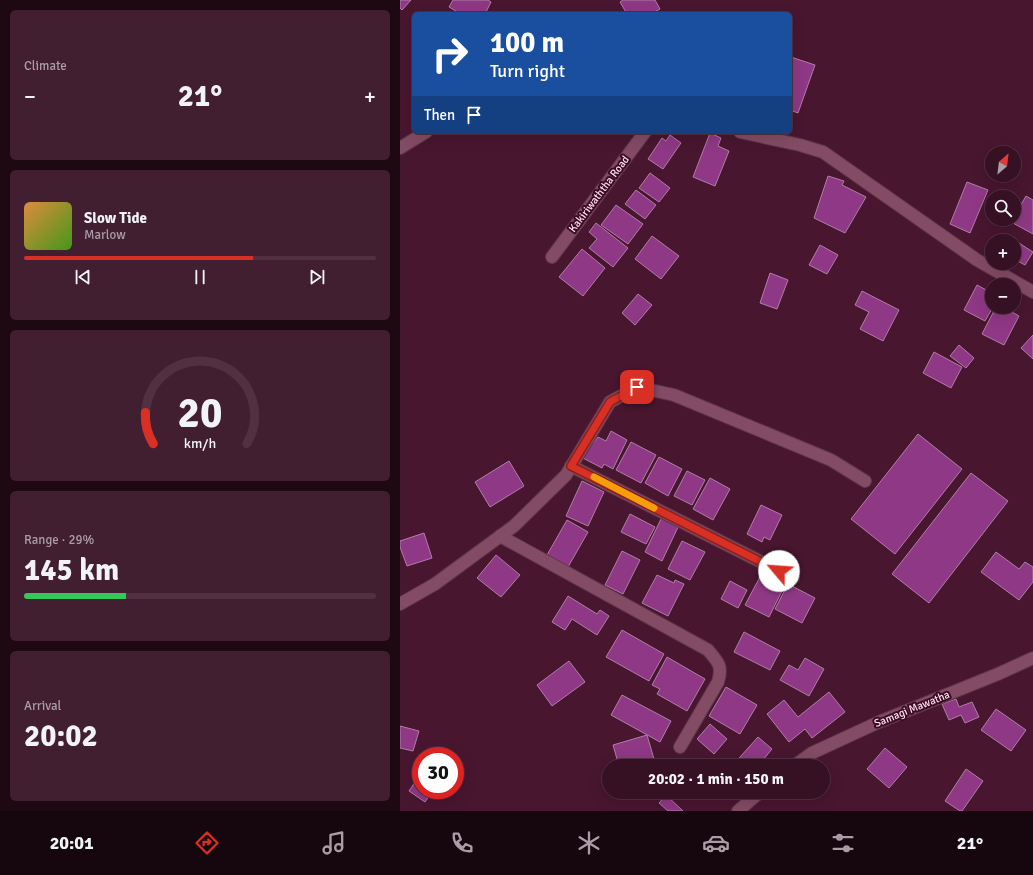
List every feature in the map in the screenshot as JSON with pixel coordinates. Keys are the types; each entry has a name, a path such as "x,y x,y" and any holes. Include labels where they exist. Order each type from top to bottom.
{"street":[{"path":"400,148 423,134"},
{"name":"Kakiriwaththa Road","path":"552,257 644,134"},
{"path":"749,134 800,145 823,152 977,260 1033,292"},
{"path":"400,604 436,584 514,526 566,475 610,402 637,387 674,395 831,460 865,481"},
{"path":"571,466 793,578"},
{"path":"500,536 708,650 717,661 721,672 718,682 680,747"},
{"name":"Samagi Mawatha","path":"804,759 812,753 879,722 998,674 1033,658"},
{"path":"738,811 752,799"}],"building":[{"path":"400,0 411,0 402,10 400,8"},
{"path":"453,0 488,0 491,2 486,12 458,12 449,7"},
{"path":"623,0 655,0 660,9 655,12 626,12 620,2"},
{"path":"792,57 815,65 798,113 792,111"},
{"path":"710,134 721,138 718,146 729,151 715,186 693,177"},
{"path":"670,135 681,143 663,169 648,159 662,138 666,141"},
{"path":"650,173 670,188 659,202 639,188"},
{"path":"828,176 844,181 842,185 866,197 845,233 814,218"},
{"path":"967,182 988,190 985,190 985,197 970,233 950,224"},
{"path":"636,190 656,205 645,219 625,204"},
{"path":"1026,196 1033,200 1033,234 1018,226 1021,226 1021,205"},
{"path":"616,205 643,224 628,244 601,225"},
{"path":"596,223 628,248 613,267 589,248 597,239 589,232"},
{"path":"652,236 679,256 661,279 635,259"},
{"path":"1021,244 1033,252 1025,265 1021,263"},
{"path":"820,245 838,255 827,274 809,265"},
{"path":"582,249 605,268 583,296 559,277"},
{"path":"770,273 788,280 777,309 760,303"},
{"path":"977,285 985,289 985,314 989,314 985,321 964,310"},
{"path":"862,291 899,310 883,341 860,329 869,312 855,305"},
{"path":"638,294 652,305 635,325 622,313"},
{"path":"992,314 1015,314 1019,316 1004,345 982,334"},
{"path":"1033,335 1033,359 1021,348"},
{"path":"959,345 974,358 966,368 950,356"},
{"path":"934,352 962,367 951,388 923,373"},
{"path":"611,431 627,440 613,469 604,464 602,468 581,457 598,437 606,441"},
{"path":"918,434 962,469 895,554 851,519"},
{"path":"631,442 656,455 641,483 616,470"},
{"path":"659,457 682,469 668,496 645,483"},
{"path":"509,461 524,486 490,507 475,482"},
{"path":"687,471 705,480 692,505 674,496"},
{"path":"971,473 1008,501 929,603 892,574"},
{"path":"710,478 730,489 713,520 693,509"},
{"path":"582,481 604,492 588,526 566,516"},
{"path":"761,505 782,515 770,540 764,537 762,542 747,534"},
{"path":"630,514 655,527 646,544 621,532"},
{"path":"662,517 679,525 662,561 645,552"},
{"path":"567,520 588,532 568,567 547,555"},
{"path":"424,533 432,558 407,566 400,547 400,541"},
{"path":"682,541 705,552 690,580 668,569"},
{"path":"622,551 640,560 623,594 605,585"},
{"path":"996,552 1019,569 1025,562 1033,567 1033,582 1019,600 981,572"},
{"path":"496,555 520,575 501,597 477,578"},
{"path":"657,575 674,583 675,580 684,584 668,616 642,603"},
{"path":"761,575 784,587 769,617 745,605"},
{"path":"730,581 747,590 738,608 721,599"},
{"path":"788,584 815,598 802,623 775,609"},
{"path":"568,596 597,614 600,610 609,616 597,635 572,619 565,630 552,622"},
{"path":"622,630 664,654 649,681 606,657"},
{"path":"744,632 780,651 770,670 734,652"},
{"path":"667,657 705,679 687,711 657,694 660,689 652,685"},
{"path":"805,658 824,669 809,696 780,680 789,665 798,670"},
{"path":"569,661 585,682 552,706 537,685"},
{"path":"726,687 757,705 740,734 709,716"},
{"path":"829,692 845,712 812,738 805,729 789,742 767,714 784,700 798,717"},
{"path":"622,695 671,721 660,742 611,715"},
{"path":"956,699 959,707 972,702 979,717 965,723 961,715 949,720 942,704"},
{"path":"996,709 1026,730 1011,751 981,730"},
{"path":"710,724 727,739 714,754 697,739"},
{"path":"400,726 419,731 414,747 412,747 412,751 400,748"},
{"path":"647,735 654,759 617,759 613,745"},
{"path":"758,737 772,749 764,759 738,759"},
{"path":"885,748 907,767 889,788 867,769"},
{"path":"966,769 983,781 962,811 960,811 945,801"},
{"path":"662,799 670,799 683,811 668,811 659,803"}],"slow traffic":[{"path":"594,477 654,508"}],"route":[{"path":"637,387 610,402 571,466 779,571"}]}
